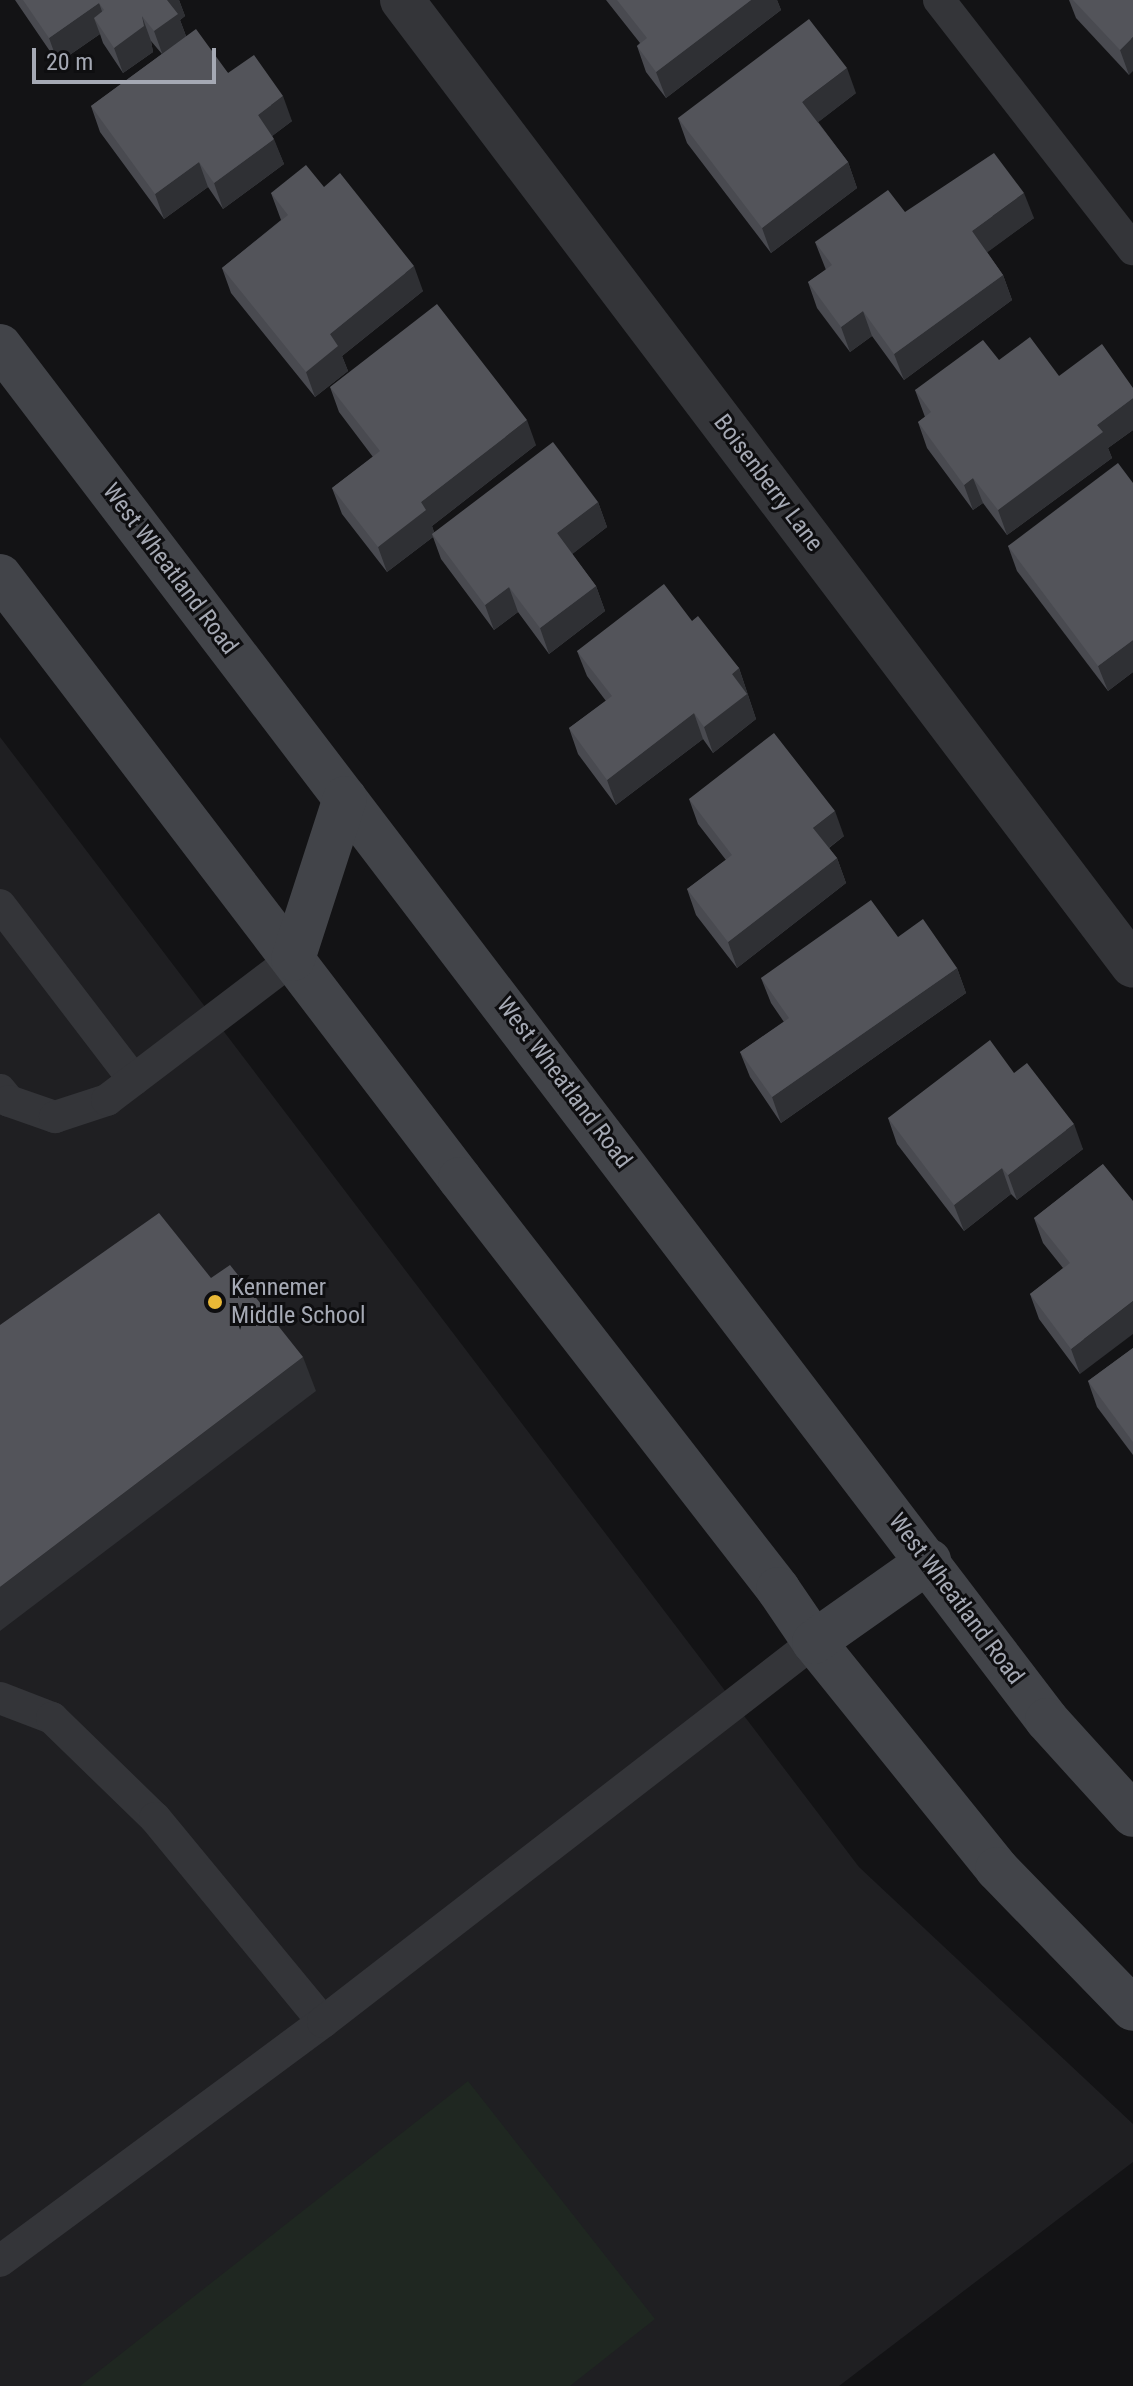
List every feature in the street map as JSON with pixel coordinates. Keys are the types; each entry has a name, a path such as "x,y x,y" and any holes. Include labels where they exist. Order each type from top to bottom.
{"main road":[{"name":"West Wheatland Road","path":"0,346 929,1561 1047,1720 1133,1815"},
{"path":"0,576 778,1589 814,1642 997,1869 1133,2009"},
{"path":"293,959 345,798"},
{"path":"814,1642 929,1561"}],"street":[{"name":"Boisenberry Lane","path":"402,0 1133,966"}],"lane":[{"path":"939,0 1133,249"},
{"path":"0,905 134,1080"},
{"path":"0,1090 9,1101 55,1117 107,1100 293,959"},
{"path":"0,2261 323,2022 814,1642"},
{"path":"0,1698 52,1718 155,1818 323,2022"}],"shaded area":[{"name":"Kennemer Middle School","path":"0,737 859,1867 1133,2124 1133,2162 839,2386 0,2386"},
{"path":"468,2081 655,2319 570,2386 80,2386"}],"building":[{"path":"23,0 167,0 178,14 154,31 142,16 144,26 114,48 94,18 104,10 99,3 49,38"},
{"path":"617,0 751,0 656,72 637,46 647,38"},
{"path":"1073,0 1133,0 1133,37 1120,50"},
{"path":"809,19 847,68 802,102 848,162 762,228 678,118"},
{"path":"196,29 228,73 254,55 283,96 258,115 274,139 214,183 199,162 155,194 91,106"},
{"path":"994,153 1024,193 972,231 1003,275 894,354 863,311 841,327 808,282 832,265 815,242 888,190 905,212"},
{"path":"306,165 324,187 340,173 414,266 330,334 338,346 306,372 222,268 288,215 271,193"},
{"path":"437,304 527,420 421,502 426,510 378,547 332,488 380,451 330,387"},
{"path":"1030,337 1059,376 1102,344 1133,388 1133,398 1097,425 1103,432 998,510 973,478 964,485 918,422 931,412 915,390 983,340 999,360"},
{"path":"553,442 598,502 557,533 596,586 540,628 509,587 485,605 432,534"},
{"path":"1118,463 1133,483 1133,640 1098,666 1008,546"},
{"path":"664,584 692,621 698,616 739,668 732,674 747,694 704,727 694,713 607,780 569,728 612,696 577,651"},
{"path":"774,733 835,811 813,828 837,858 728,942 687,889 732,855 689,799"},
{"path":"871,900 898,937 923,919 957,968 772,1097 740,1052 789,1018 761,978"},
{"path":"990,1040 1014,1073 1027,1063 1074,1124 1008,1175 1002,1168 954,1205 888,1118"},
{"path":"1103,1164 1133,1201 1133,1301 1071,1349 1030,1294 1070,1263 1034,1218"},
{"path":"159,1213 211,1278 230,1265 303,1357 0,1587 0,1325"},
{"path":"1133,1348 1133,1442 1088,1381"}],"place":[{"name":"Kennemer Middle School","path":"215,1302"}]}
